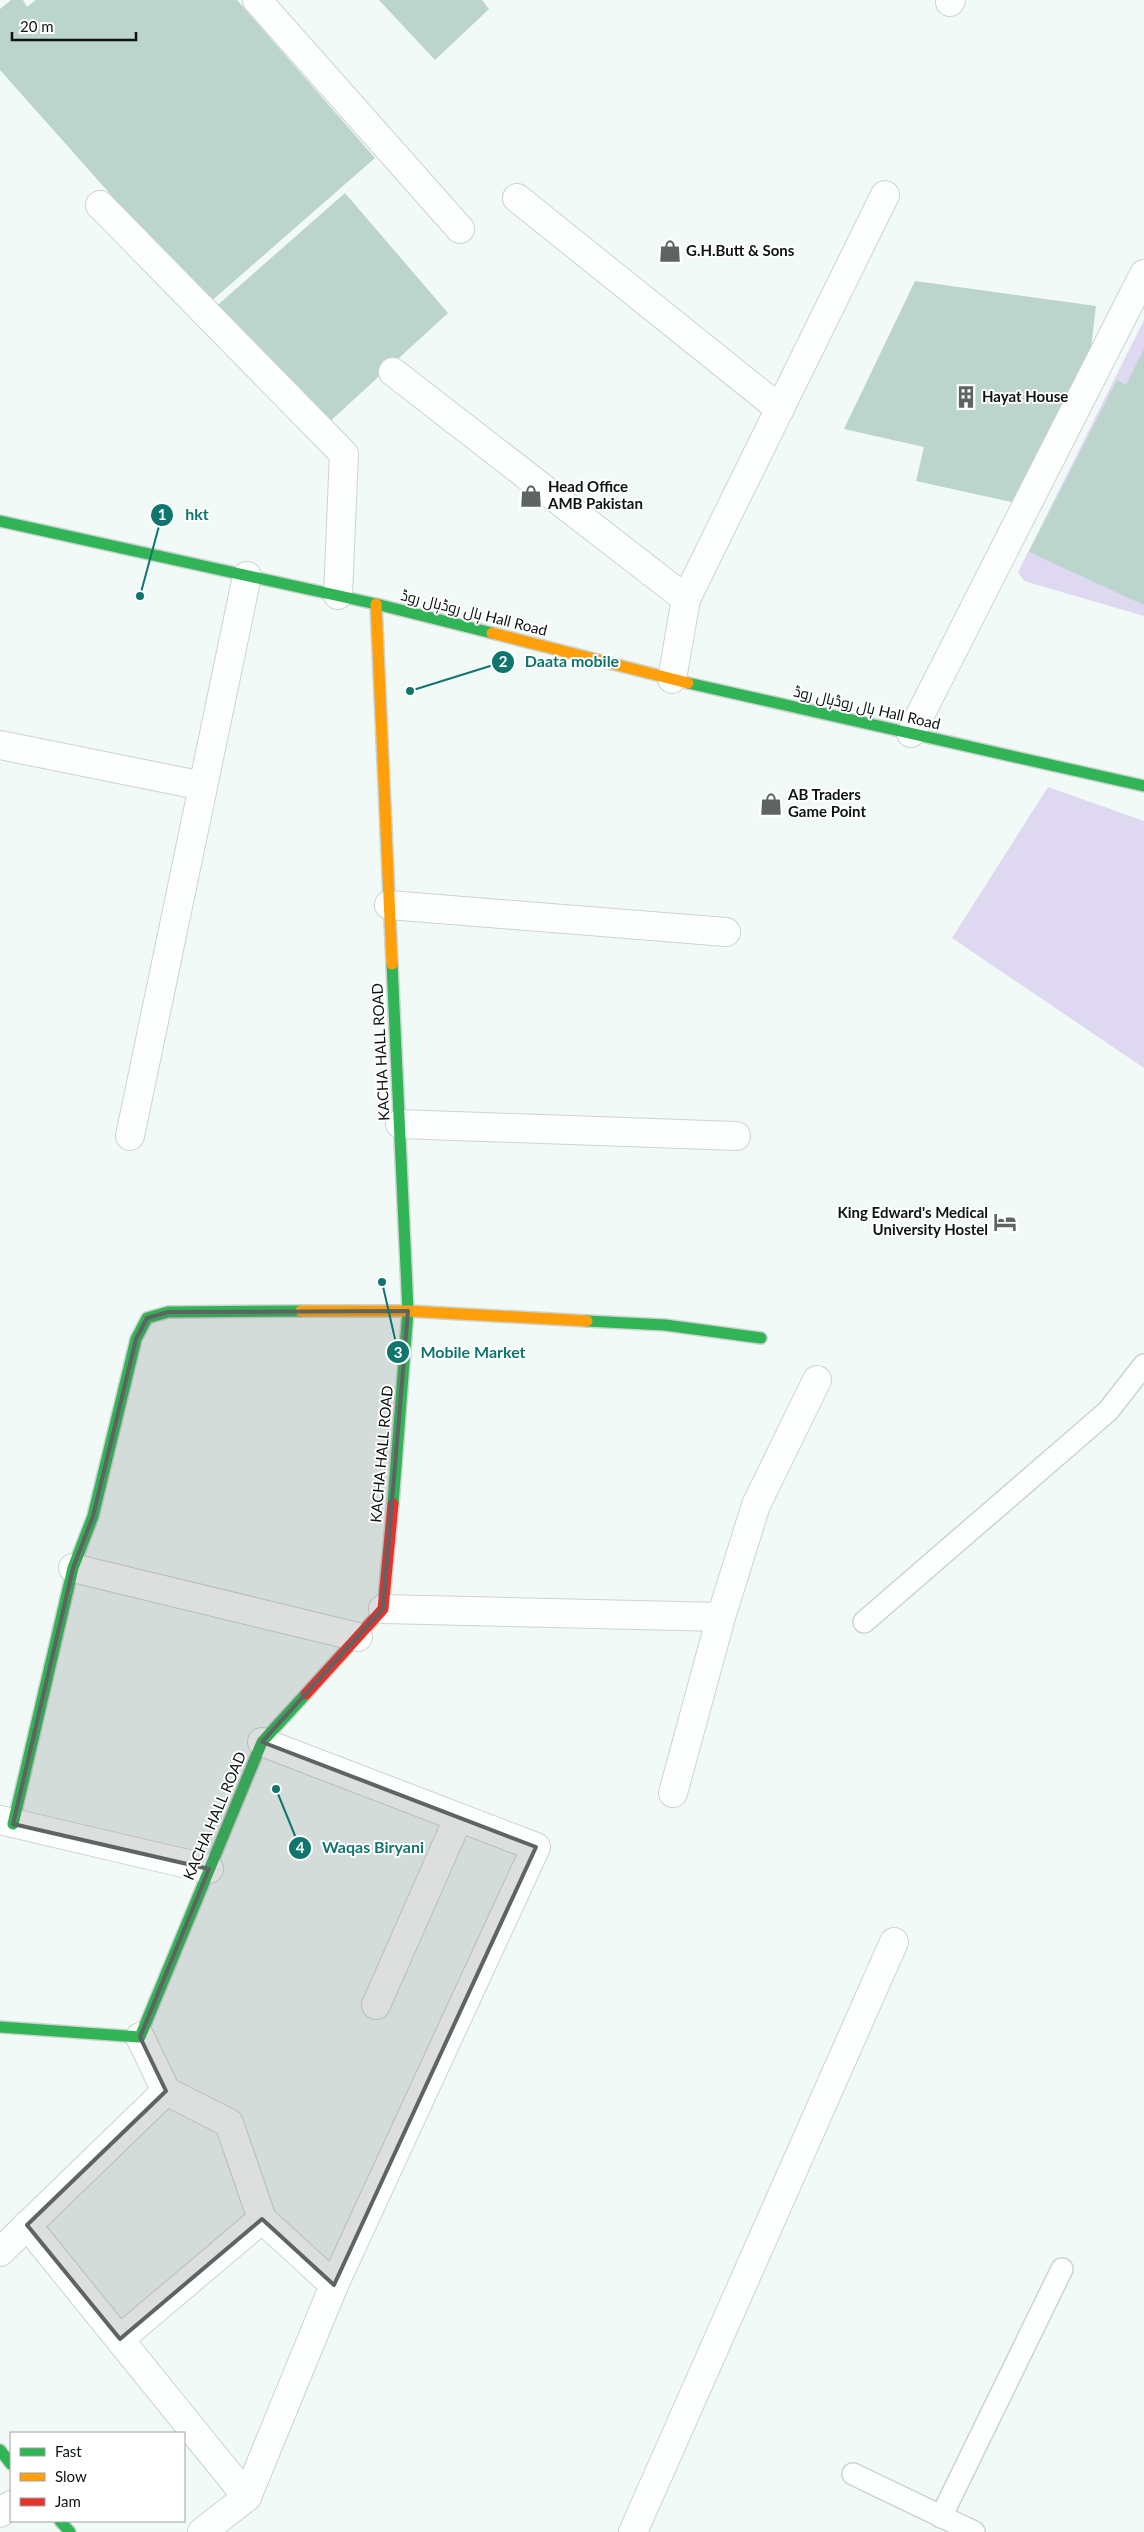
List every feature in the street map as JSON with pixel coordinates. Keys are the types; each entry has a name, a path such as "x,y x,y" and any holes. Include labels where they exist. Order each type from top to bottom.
{"street":[{"path":"257,0 460,229"},
{"path":"672,679 686,599 885,195"},
{"path":"517,198 780,409"},
{"path":"100,205 344,454 338,596"},
{"path":"911,733 1144,274"},
{"path":"393,372 686,599"},
{"name":"ہال روڈہال روڈ Hall Road","path":"0,521 376,604 672,679 1144,786"},
{"path":"130,1136 247,576"},
{"name":"KACHA HALL ROAD","path":"140,2038 262,1742 383,1609 404,1382 408,1311 376,604"},
{"path":"0,745 203,786"},
{"path":"389,905 726,932"},
{"path":"400,1124 736,1136"},
{"path":"210,1869 7,1822 73,1568 93,1516 136,1339 147,1318 168,1312 408,1311 665,1325 761,1338"},
{"path":"673,1793 721,1617 756,1505 817,1380"},
{"path":"73,1568 358,1636"},
{"path":"383,1609 721,1617"},
{"path":"202,2532 247,2497 334,2285 536,1847 458,1819 262,1742"},
{"path":"376,2005 458,1819"},
{"path":"632,2532 894,1942"},
{"path":"0,2027 140,2038 166,2091 229,2123 262,2219 334,2285"},
{"path":"0,2252 166,2091"},
{"path":"120,2339 262,2219"},
{"path":"28,2225 247,2497"},
{"path":"0,2450 10,2463"},
{"path":"61,2522 70,2532"}],"lane":[{"path":"864,1622 1108,1411 1144,1366"},
{"path":"941,2517 1062,2269"},
{"path":"853,2474 974,2532"}],"highlighted area":[{"path":"408,1311 383,1609 262,1742 536,1847 334,2285 262,2219 120,2339 27,2225 166,2091 140,2037 209,1869 13,1824 73,1568 93,1516 136,1339 147,1318 168,1312"}],"shaded area":[{"path":"1144,320 1144,616 1024,581 1018,572"},
{"path":"1048,787 1144,821 1144,1068 952,938"}],"building":[{"path":"11,0 23,0 27,7 36,0 237,0 375,158 208,304 0,70 0,9"},
{"path":"379,0 482,0 489,9 435,60"},
{"path":"345,193 448,313 325,426 212,310"},
{"name":"Hayat House","path":"915,281 1096,306 1089,364 1020,504 916,481 924,447 844,429"},
{"path":"1144,349 1144,605 1029,552 1117,380 1126,385"}],"traffic: fast":[{"path":"0,521 376,604 492,633"},
{"path":"688,683 1144,786"},
{"path":"392,964 408,1311 393,1504"},
{"path":"13,1824 73,1568 93,1516 136,1339 147,1318 168,1312 301,1311"},
{"path":"587,1321 665,1325 761,1338"},
{"path":"0,2027 140,2037 262,1742 306,1694"},
{"path":"0,2450 10,2463"},
{"path":"61,2522 70,2532"}],"traffic: slow":[{"path":"376,604 392,964"},
{"path":"492,633 688,683"},
{"path":"301,1311 408,1311 587,1321"}],"traffic: jam":[{"path":"306,1694 383,1609 393,1504"}],"place":[{"name":"G.H.Butt & Sons","path":"670,251"},
{"name":"Hayat House","path":"966,397"},
{"name":"Head Office AMB Pakistan","path":"531,496"},
{"name":"hkt","path":"140,596"},
{"name":"Daata mobile","path":"410,691"},
{"name":"AB Traders Game Point","path":"771,804"},
{"name":"King Edward's Medical University Hostel","path":"1005,1222"},
{"name":"Mobile Market","path":"382,1282"},
{"name":"Waqas Biryani","path":"276,1789"}]}
